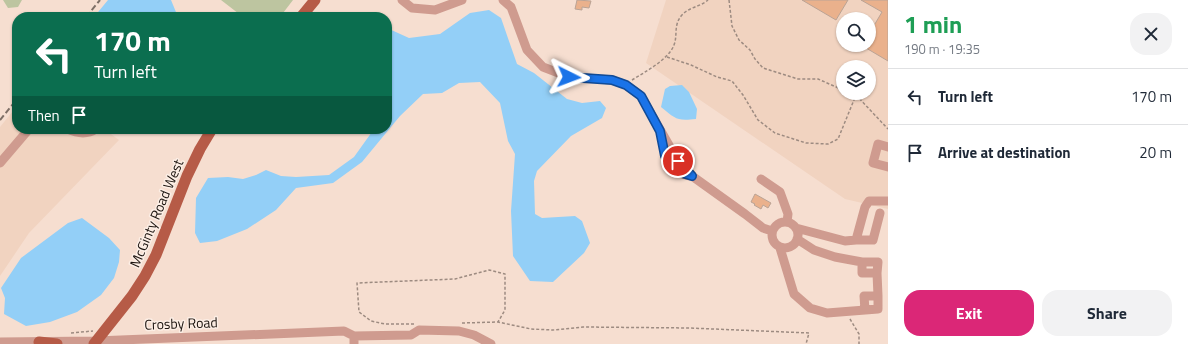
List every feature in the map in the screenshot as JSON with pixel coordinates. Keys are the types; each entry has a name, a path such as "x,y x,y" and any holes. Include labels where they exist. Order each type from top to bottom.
{"main road":[{"path":"305,12 314,0"},
{"name":"McGinty Road West","path":"95,342 132,296 145,276 156,255 186,176 209,134"},
{"path":"39,342 57,344"}],"street":[{"path":"402,0 412,8 435,10 462,0"},
{"path":"503,0 511,7 528,50 543,67 569,77 612,80 626,85 641,96 678,161 692,176 763,228 772,230"},
{"path":"0,163 25,134"},
{"path":"888,147 878,144 873,163 888,167"},
{"path":"761,180 780,192 788,214 788,222"},
{"path":"856,240 865,207 869,201 888,201"},
{"path":"798,233 845,241 873,240 880,213"},
{"path":"788,222 792,224 798,233 814,250 835,258 862,262 862,274 877,273 878,309 827,314 810,308 794,294 780,248 773,241 771,236 772,230 778,223 788,222"},
{"path":"780,248 791,247 795,243 798,233"},
{"path":"865,310 864,296 878,296"},
{"name":"Crosby Road","path":"0,342 95,342 344,331 354,340 411,335 419,330 459,331 474,335 491,344"}],"path":[{"path":"626,85 667,57 674,44 675,28 681,16 692,7 705,3 708,0"},
{"path":"729,0 732,26 739,40 750,50 755,59 763,68 798,79 818,79 836,87"},
{"path":"667,57 691,65 717,77 732,81 743,95 758,120 775,133 806,143 828,144 838,139 854,100"},
{"path":"861,100 885,127 888,128"},
{"path":"415,324 385,324 371,321 359,312 357,282 455,279 489,270 505,274 505,310 498,322"},
{"path":"846,313 859,334 859,344"},
{"path":"460,323 498,322 531,329 553,330 583,327 690,328 809,333 806,344"}],"shaded area":[{"path":"666,0 888,0 888,209 845,199 646,63"},
{"path":"12,112 12,134 111,134 119,140 29,233 0,276 0,127"}],"green space":[{"path":"3,0 22,0 18,7 8,8"},
{"path":"221,0 293,0 284,12 237,12"}],"water":[{"path":"108,0 171,0 176,12 98,12"},
{"path":"489,10 501,18 517,64 534,73 567,99 582,103 600,101 606,108 602,118 571,136 537,171 534,181 535,214 542,218 575,216 582,221 590,243 584,253 553,282 530,281 513,256 511,211 515,154 508,141 500,103 480,82 459,83 442,93 423,94 392,126 392,30 409,38 440,34 470,13"},
{"path":"682,85 689,92 697,109 696,119 684,120 677,118 661,107 665,89 670,86"},
{"path":"370,134 385,134 362,162 333,183 296,188 276,210 247,229 217,241 200,243 195,233 196,198 208,178 228,177 243,179 266,170 281,176 296,177 329,175 354,157"},
{"path":"82,218 109,238 120,250 119,262 114,278 101,295 77,312 50,322 26,326 4,314 5,298 1,288 21,258 68,223"}],"building":[{"path":"577,0 591,1 589,8 582,7 582,10 575,9"},
{"path":"802,0 848,0 841,12 836,12 836,20"},
{"path":"861,0 888,0 888,61 873,52 876,52 876,22 882,12"},
{"path":"755,194 771,203 768,208 763,205 761,209 751,202"}],"railway":[{"path":"90,12 100,0"},
{"path":"0,120 12,105"}],"route":[{"path":"569,77 612,80 626,85 641,96 660,131 665,156 672,166 679,172 692,176 678,161"}]}
